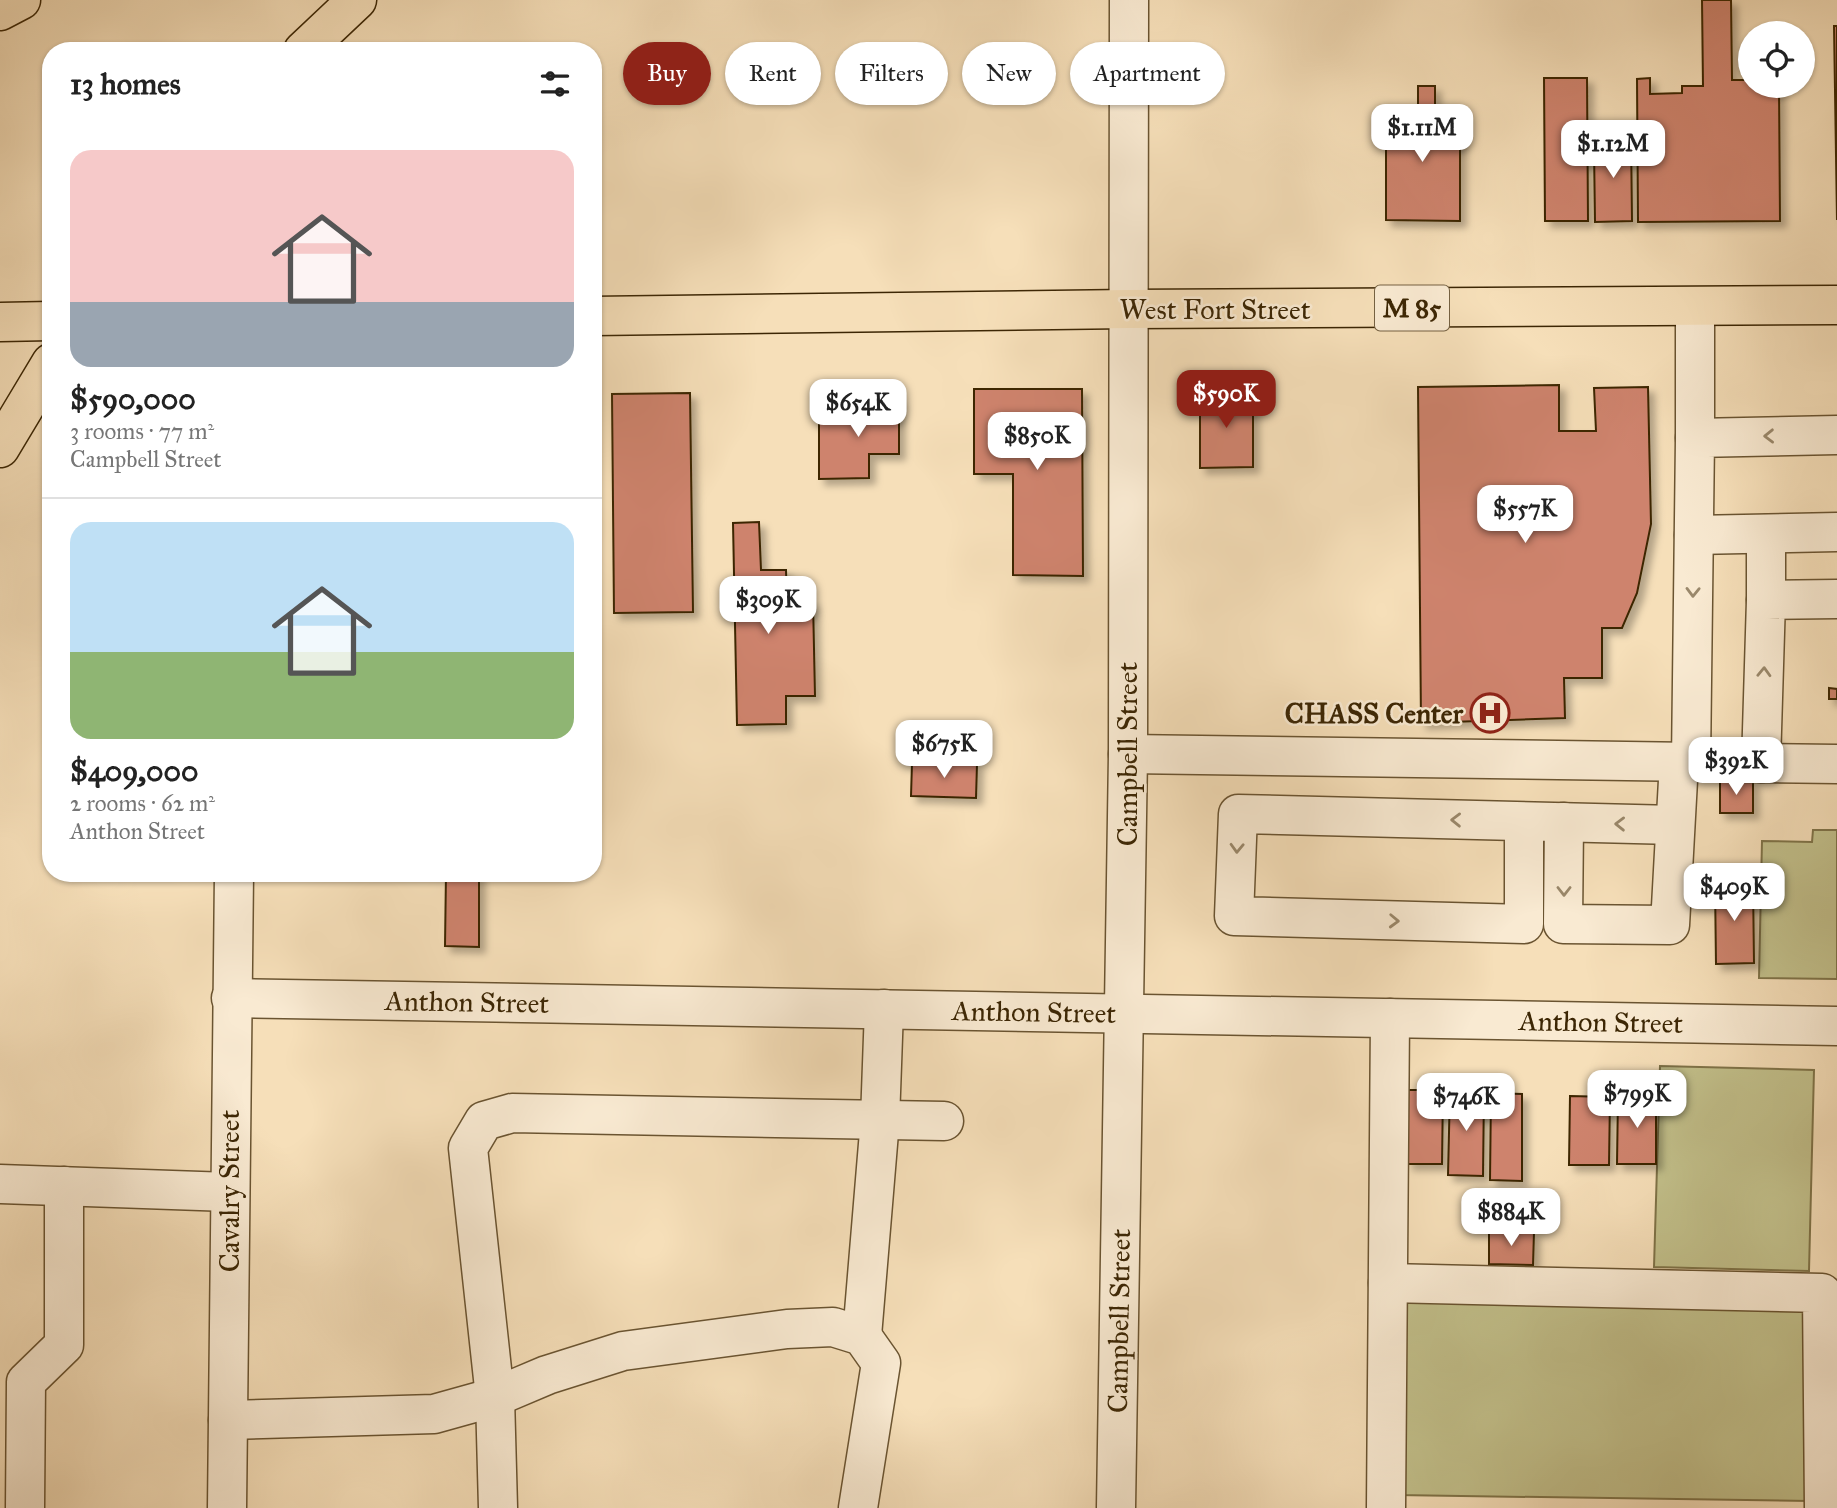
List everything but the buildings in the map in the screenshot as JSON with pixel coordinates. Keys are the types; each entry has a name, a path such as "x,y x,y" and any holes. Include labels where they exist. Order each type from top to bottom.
{"main road":[{"path":"0,11 21,0"},
{"path":"313,42 357,0"},
{"name":"West Fort Street","path":"602,316 1128,309 1837,305"},
{"path":"0,321 42,321"},
{"path":"0,448 42,378"}],"street":[{"name":"Campbell Street","path":"1116,1508 1128,754 1129,0"},
{"path":"1564,822 1563,924 1671,925 1675,825 1685,762 1694,536 1695,307"},
{"path":"1695,438 1837,435"},
{"path":"1694,536 1837,532"},
{"path":"1761,763 1766,534"},
{"path":"1766,600 1837,599"},
{"path":"1128,754 1837,764"},
{"path":"1524,822 1524,924 1234,916 1238,814 1675,825"},
{"name":"Cavalry Street","path":"227,1508 234,882"},
{"name":"Anthon Street","path":"231,998 1837,1026"},
{"path":"862,1336 880,1120 884,1009"},
{"path":"1386,1508 1390,1018"},
{"path":"498,1508 495,1397 468,1148 484,1121 512,1113 944,1121"},
{"path":"0,1184 229,1192"},
{"path":"25,1508 26,1382 64,1345 64,1186"},
{"path":"1388,1283 1822,1293 1824,1508"},
{"path":"228,1420 434,1414 495,1397 547,1375 623,1351 787,1328 833,1327 862,1336 881,1363 858,1508"}],"shaded area":[{"path":"1813,830 1837,830 1837,979 1759,978 1762,841 1812,842"},
{"path":"1660,1066 1814,1070 1809,1271 1654,1267"},
{"path":"1400,1296 1812,1302 1809,1501 1397,1495"}],"place":[{"name":"CHASS Center","path":"1490,713"}]}
